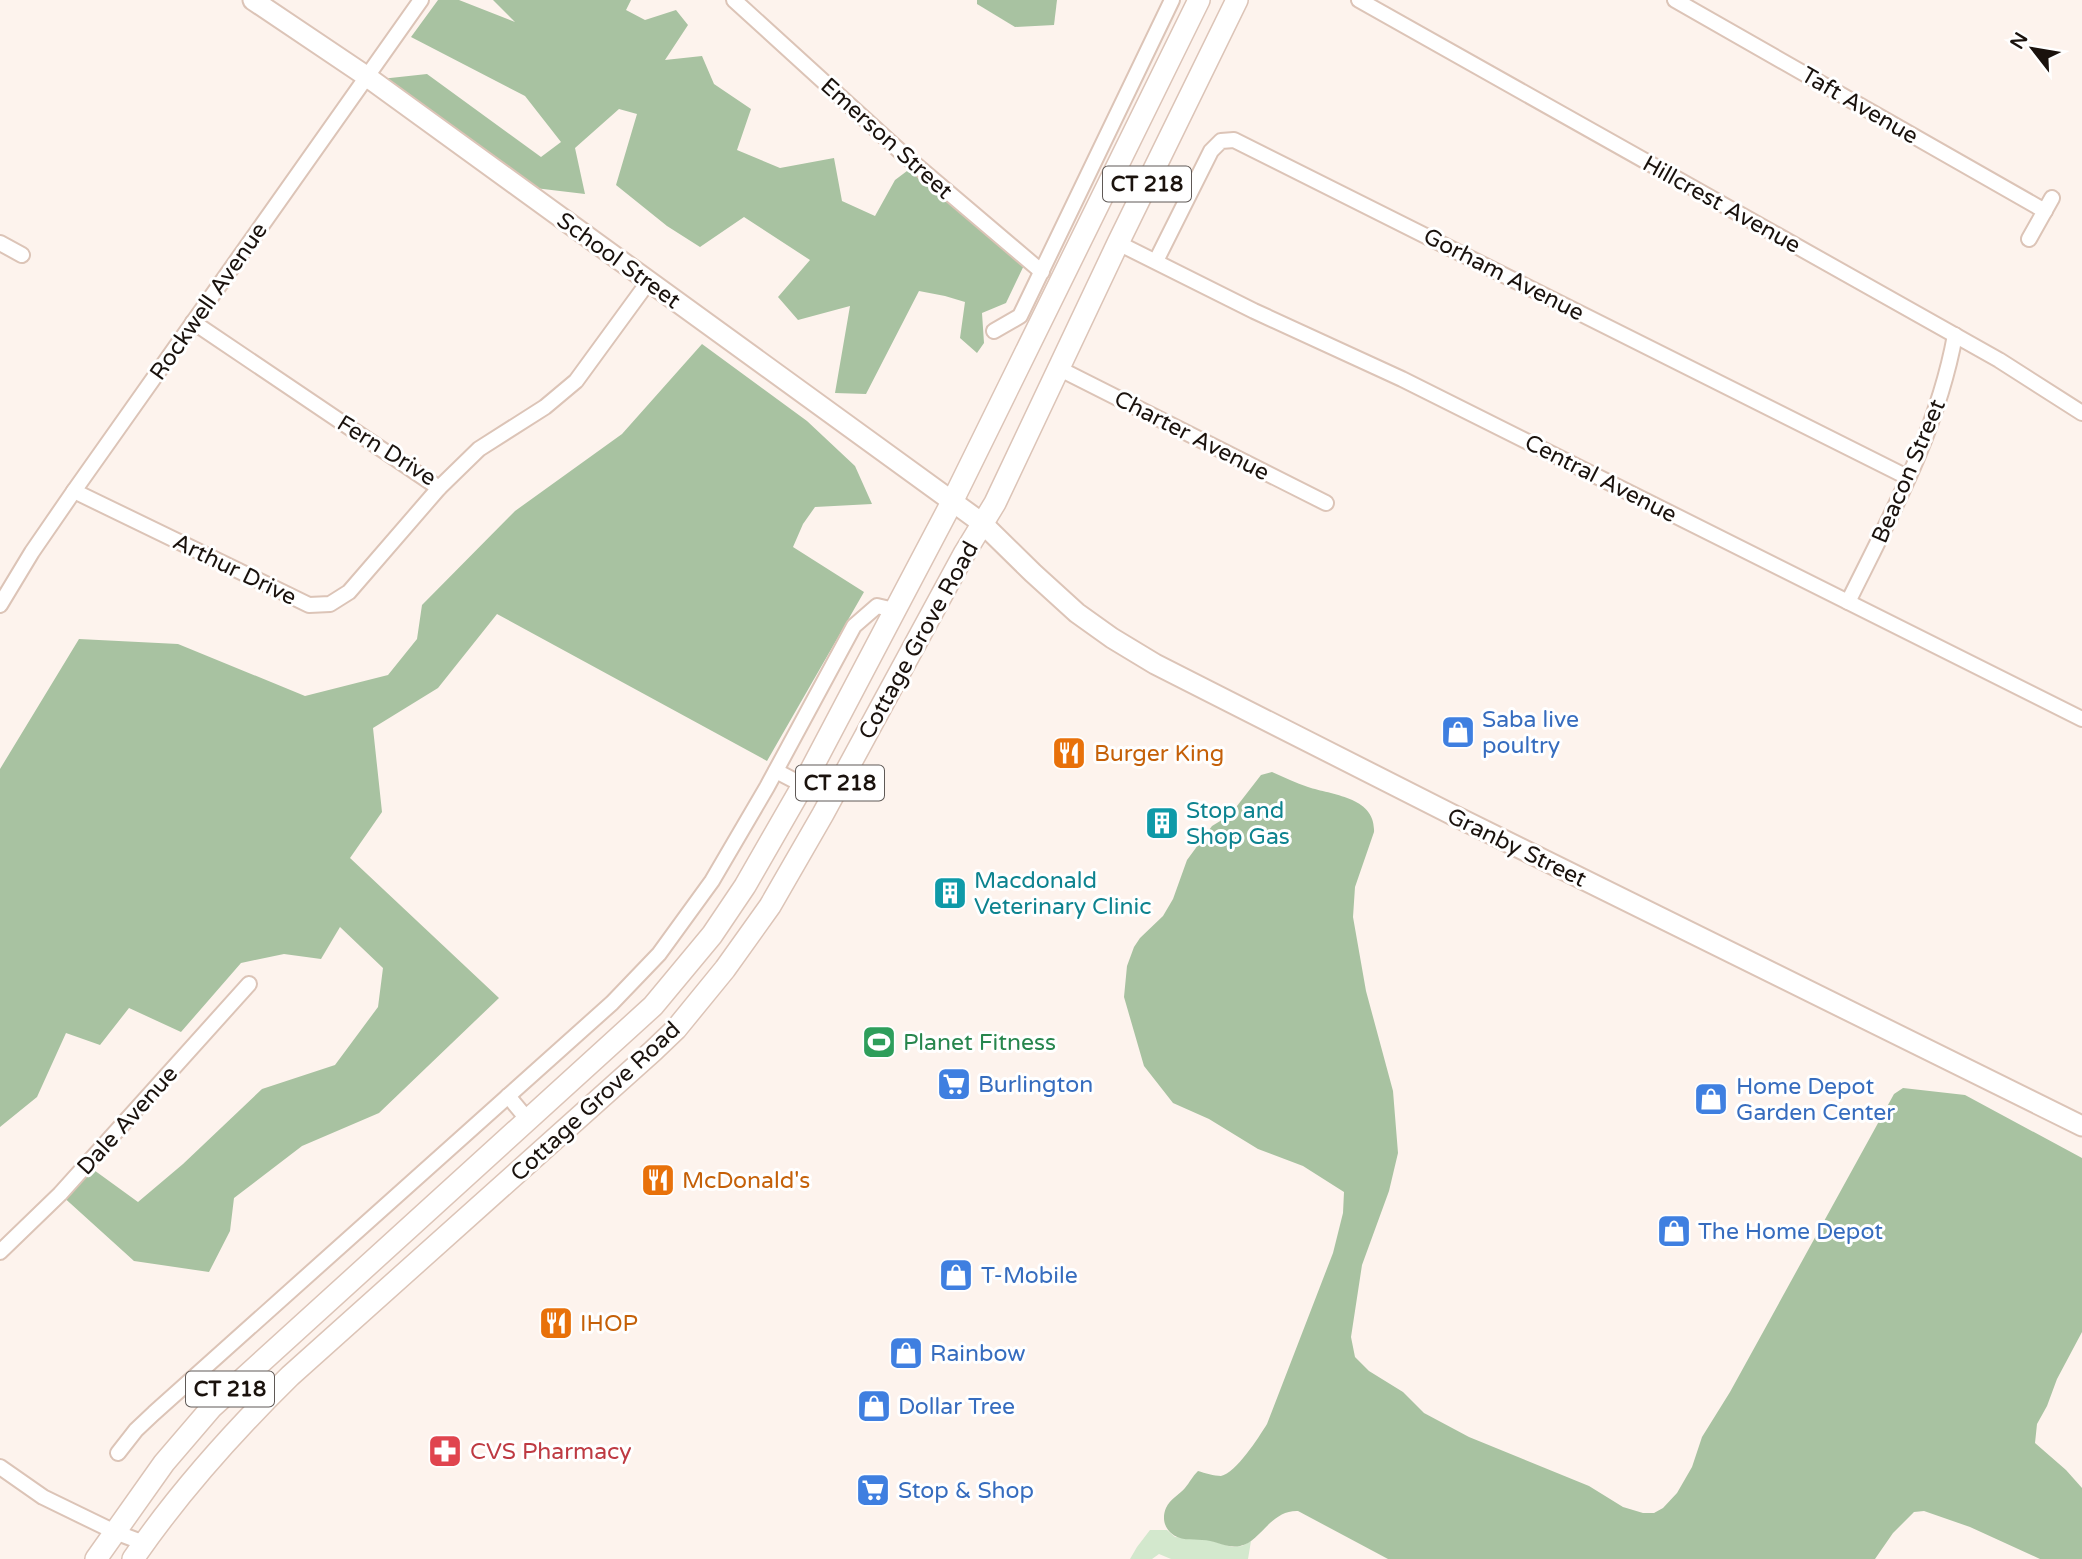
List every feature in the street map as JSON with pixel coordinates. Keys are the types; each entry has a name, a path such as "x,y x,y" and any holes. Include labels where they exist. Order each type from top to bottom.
{"main road":[{"name":"School Street","path":"253,0 366,76 982,523"},
{"name":"Cottage Grove Road","path":"96,1559 163,1463 212,1407 653,1006 712,935 745,886 803,785 952,502 1199,0"},
{"name":"Cottage Grove Road","path":"139,1551 199,1471 290,1376 676,1029 725,969 770,906 995,502 1237,0"},
{"name":"Granby Street","path":"982,523 1077,612 1112,638 1155,664 1453,815 2082,1126"},
{"path":"653,1006 676,1029"},
{"path":"366,1267 386,1292"}],"street":[{"name":"Rockwell Avenue","path":"0,605 74,491 421,0"},
{"name":"Emerson Street","path":"734,0 902,153 1042,272"},
{"path":"994,331 1020,316 1172,0"},
{"name":"Hillcrest Avenue","path":"1359,0 2008,365 2082,413"},
{"name":"Taft Avenue","path":"1675,0 2049,204 2029,239"},
{"name":"Gorham Avenue","path":"1156,261 1211,151 1223,140 1234,139 1907,477"},
{"path":"0,243 22,255"},
{"name":"Central Avenue","path":"1118,243 1254,311 1402,379 2082,719"},
{"name":"Fern Drive","path":"193,322 439,488 479,449 545,407 576,381 649,281"},
{"name":"Beacon Street","path":"1848,602 1907,477 1943,389 1955,335"},
{"name":"Charter Avenue","path":"1058,368 1326,503"},
{"name":"Arthur Drive","path":"74,491 309,605 330,604 349,592 439,488"},
{"name":"Cottage Grove Road","path":"118,1453 154,1413 612,1003 659,954 712,881 776,771 854,626 877,606 894,610"},
{"path":"776,771 803,785"},
{"name":"Dale Avenue","path":"0,1252 60,1194 249,984"},
{"name":"Cottage Grove Road","path":"509,1096 528,1120"},
{"path":"0,1467 43,1497 115,1532 139,1551"}],"green space":[{"path":"438,0 459,0 515,22 493,0 631,0 626,10 645,20 676,10 688,25 665,60 702,56 714,84 751,109 737,150 780,168 834,158 842,201 875,216 895,180 915,165 1027,259 1006,303 982,313 984,343 977,353 960,338 965,302 919,291 866,394 835,393 850,306 798,320 778,297 810,260 744,217 700,247 667,226 616,185 637,114 619,109 575,148 585,194 518,186 381,79 427,74 541,157 561,142 525,96 411,37"},
{"path":"977,0 1057,0 1054,25 1015,27 977,4"},
{"path":"702,344 807,421 855,466 872,504 815,507 803,524 793,547 864,592 767,761 497,614 438,688 373,728 382,812 350,858 499,998 379,1113 302,1146 234,1198 230,1231 209,1272 134,1261 60,1194 87,1165 138,1202 183,1164 262,1089 335,1065 378,1007 383,968 340,927 321,959 284,954 241,963 181,1032 129,1008 100,1045 66,1033 37,1097 0,1127 0,769 79,639 178,644 305,696 388,675 417,639 422,605 515,511 622,434"},
{"path":"1272,772 1308,787 1351,799 1368,811 1373,820 1374,832 1355,887 1353,917 1366,991 1393,1091 1398,1153 1389,1191 1362,1265 1351,1337 1355,1357 1369,1371 1403,1392 1424,1413 1469,1437 1589,1486 1623,1507 1654,1513 1663,1508 1677,1493 1692,1467 1702,1437 1730,1392 1894,1094 1903,1088 1965,1095 2082,1158 2082,1332 2037,1424 2035,1443 2082,1488 2082,1559 2040,1559 1970,1527 1924,1511 1914,1512 1893,1533 1875,1559 1388,1559 1298,1511 1280,1515 1254,1539 1240,1546 1174,1536 1165,1525 1164,1518 1170,1502 1198,1471 1221,1476 1227,1473 1247,1454 1267,1424 1333,1253 1343,1213 1344,1192 1303,1166 1258,1149 1209,1119 1173,1103 1144,1066 1124,997 1127,966 1134,947 1163,916 1173,899 1187,860 1212,826 1230,815 1261,775"},
{"path":"1150,1530 1167,1530 1175,1537 1209,1540 1232,1547 1251,1541 1248,1559 1171,1559 1159,1554 1152,1559 1130,1559"}],"place":[{"name":"Saba live poultry","path":"1458,732"},
{"name":"Burger King","path":"1069,753"},
{"name":"Stop and Shop Gas","path":"1162,823"},
{"name":"Macdonald Veterinary Clinic","path":"950,893"},
{"name":"Planet Fitness","path":"879,1042"},
{"name":"Burlington","path":"954,1084"},
{"name":"Home Depot Garden Center","path":"1711,1099"},
{"name":"McDonald's","path":"658,1180"},
{"name":"The Home Depot","path":"1674,1231"},
{"name":"T-Mobile","path":"956,1275"},
{"name":"IHOP","path":"556,1323"},
{"name":"Rainbow","path":"906,1353"},
{"name":"Dollar Tree","path":"874,1406"},
{"name":"CVS Pharmacy","path":"445,1451"},
{"name":"Stop & Shop","path":"873,1490"}]}
